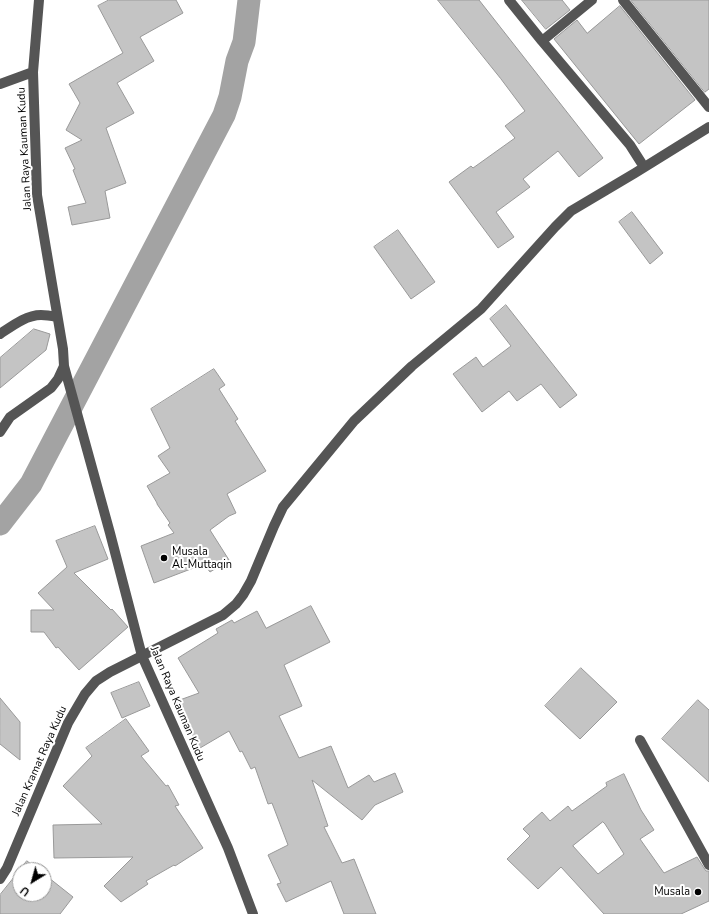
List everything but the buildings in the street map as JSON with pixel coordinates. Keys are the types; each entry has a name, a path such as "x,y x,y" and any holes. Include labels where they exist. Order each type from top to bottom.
{"street":[{"name":"Jalan Raya Kauman Kudu","path":"39,0 33,72 37,195 63,349 64,366 142,656 228,848 253,914"},
{"path":"509,0 630,145 644,167"},
{"path":"542,41 592,0"},
{"path":"623,0 709,107"},
{"path":"0,84 33,72"},
{"name":"Jalan Kramat Raya Kudu","path":"0,879 7,868 68,723 82,698 96,681 110,672 223,615 236,604 251,581 283,507 354,421 412,366 481,309 571,211 709,127"},
{"path":"0,334 30,316 41,315 57,317"},
{"path":"0,432 10,417 51,388 58,379 64,366"},
{"path":"640,740 709,865"}],"waterway":[{"path":"0,524 31,484 224,115 230,97 237,61 244,42 249,0"}],"place":[{"name":"Musala Al-Muttaqin","path":"164,558"},
{"name":"Musala","path":"698,892"}]}
